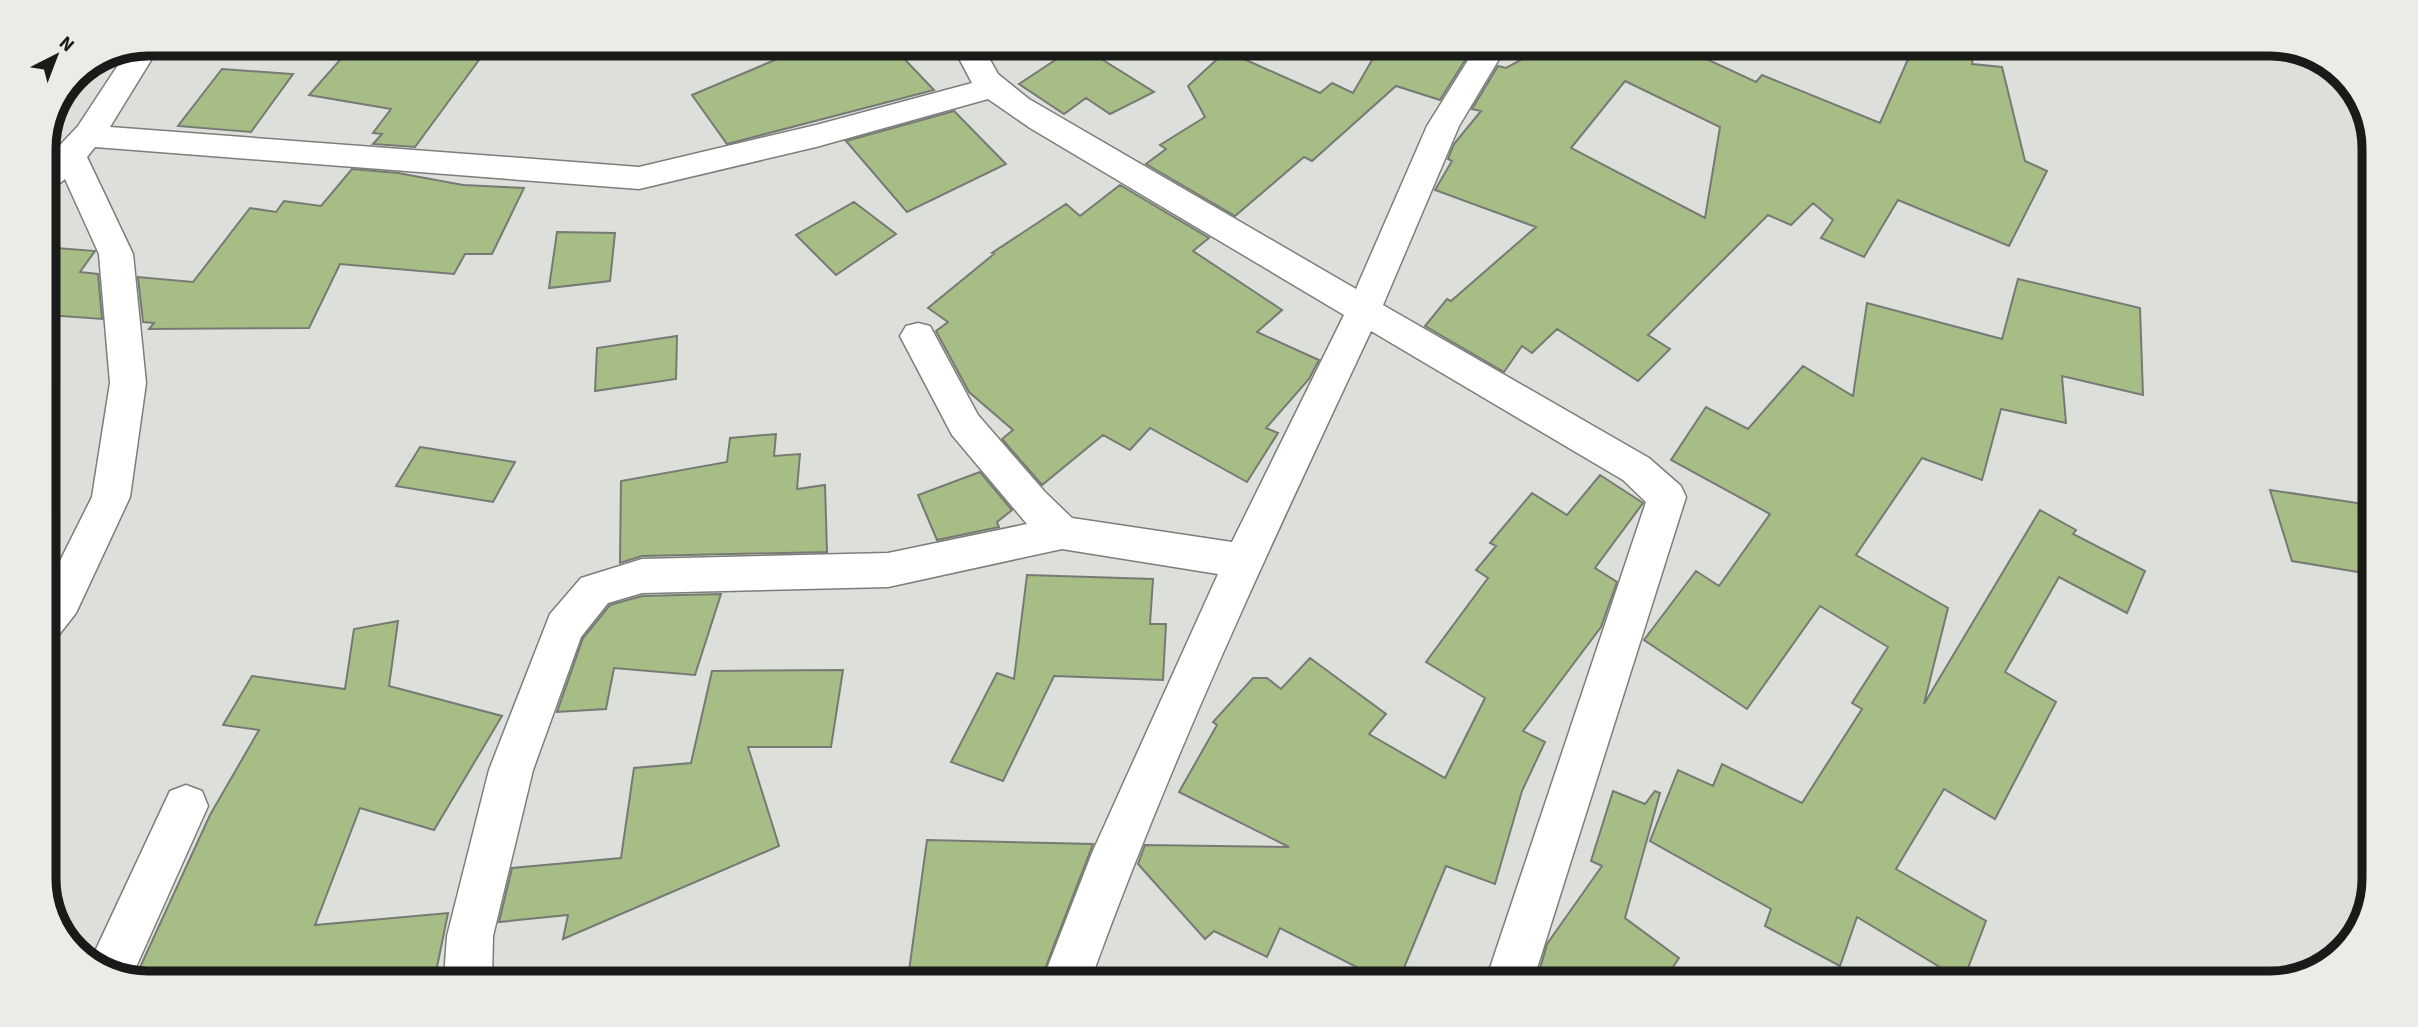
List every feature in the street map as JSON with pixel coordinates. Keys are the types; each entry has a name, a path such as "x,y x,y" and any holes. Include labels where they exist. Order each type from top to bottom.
{"street":[{"path":"971,56 991,88 1041,121 1636,469 1667,497 1512,971"},
{"path":"1071,971 1108,869 1243,561 1363,311 1443,126 1485,56"},
{"path":"68,158 137,57"},
{"path":"68,158 639,178 816,136 991,88"},
{"path":"56,608 62,601 111,497 128,383 116,254 68,158"},
{"path":"918,337 965,425 1031,503 1062,533"},
{"path":"468,971 470,936 511,770 564,627 595,590 642,576 888,570 1062,533 1243,561"},
{"path":"113,964 186,806"}],"building":[{"path":"343,56 482,56 415,147 373,144 382,134 373,133 391,109 309,95"},
{"path":"784,56 902,56 934,90 727,144 692,95"},
{"path":"1061,56 1096,56 1154,92 1110,114 1086,98 1064,114 1019,84"},
{"path":"1221,56 1237,56 1320,93 1332,83 1353,93 1374,56 1467,57 1440,100 1396,86 1312,161 1304,157 1235,216 1146,164 1166,149 1160,145 1205,117 1188,86"},
{"path":"1528,56 1700,56 1756,82 1762,75 1880,123 1909,56 1973,56 1972,64 2002,67 2025,161 2047,171 2009,246 1898,200 1864,257 1821,238 1833,220 1813,203 1791,225 1768,215 1648,335 1670,349 1638,381 1557,329 1532,353 1522,346 1504,372 1425,326 1447,299 1451,301 1536,227 1435,190 1452,161 1448,159 1454,144 1481,111 1472,109 1498,66 1506,68","holes":["1625,81 1720,127 1705,218 1571,148"]},
{"path":"222,69 293,74 251,132 178,126"},
{"path":"954,111 1006,164 907,212 846,141"},
{"path":"352,169 398,173 463,185 524,188 492,254 465,254 454,274 340,264 309,328 149,329 154,323 143,322 138,277 193,282 250,208 276,212 284,201 321,206"},
{"path":"1120,185 1209,238 1193,251 1282,310 1257,332 1319,360 1309,379 1266,428 1278,433 1247,482 1150,428 1130,450 1103,435 1042,485 1002,439 1013,430 969,392 936,331 948,322 928,308 994,254 992,253 1066,204 1080,216"},
{"path":"854,202 896,234 836,275 796,235"},
{"path":"557,232 615,233 610,281 549,288"},
{"path":"56,248 95,251 80,272 98,274 102,319 56,316"},
{"path":"2018,279 2140,308 2143,395 2062,376 2066,423 2001,409 1982,480 1922,458 1856,555 1948,608 1924,704 2040,510 2076,530 2073,534 2145,571 2127,613 2059,577 2005,672 2056,702 1995,819 1944,789 1896,869 1986,921 1967,971 1946,971 1857,917 1840,966 1765,926 1771,909 1650,841 1678,770 1713,786 1722,764 1802,803 1862,709 1852,703 1888,647 1820,606 1747,709 1644,640 1696,571 1719,586 1770,514 1671,460 1706,407 1748,429 1803,366 1853,396 1867,303 2002,339"},
{"path":"677,336 676,379 595,391 597,348"},
{"path":"776,434 774,456 800,454 797,489 825,485 827,552 642,556 620,563 621,481 727,462 730,438"},
{"path":"420,447 515,462 493,502 396,486"},
{"path":"980,472 1012,510 997,522 999,527 937,540 918,495"},
{"path":"1600,475 1643,503 1595,568 1617,582 1601,627 1523,731 1545,742 1522,791 1495,884 1446,866 1403,971 1364,971 1280,928 1267,957 1214,931 1205,939 1138,864 1145,845 1289,847 1179,792 1217,725 1213,722 1253,678 1267,678 1281,689 1310,658 1386,714 1369,734 1445,778 1485,698 1426,662 1488,578 1476,570 1496,546 1490,543 1532,493 1567,515"},
{"path":"2270,490 2362,504 2362,573 2292,561"},
{"path":"1027,575 1153,579 1150,624 1166,624 1163,680 1054,676 1003,781 951,762 997,673 1014,679"},
{"path":"721,594 695,675 614,668 606,709 557,712 583,638 610,605 642,596"},
{"path":"398,621 389,686 502,716 434,830 360,808 315,925 448,913 436,971 139,970 210,815 259,730 223,725 252,676 345,689 354,629"},
{"path":"843,670 831,747 748,747 779,846 563,939 568,915 499,922 512,868 621,858 634,768 691,763 712,671"},
{"path":"1613,791 1645,804 1655,791 1660,793 1625,918 1679,958 1671,971 1540,969 1547,944 1602,866 1591,861"},
{"path":"927,840 1093,844 1044,971 909,971"}]}
